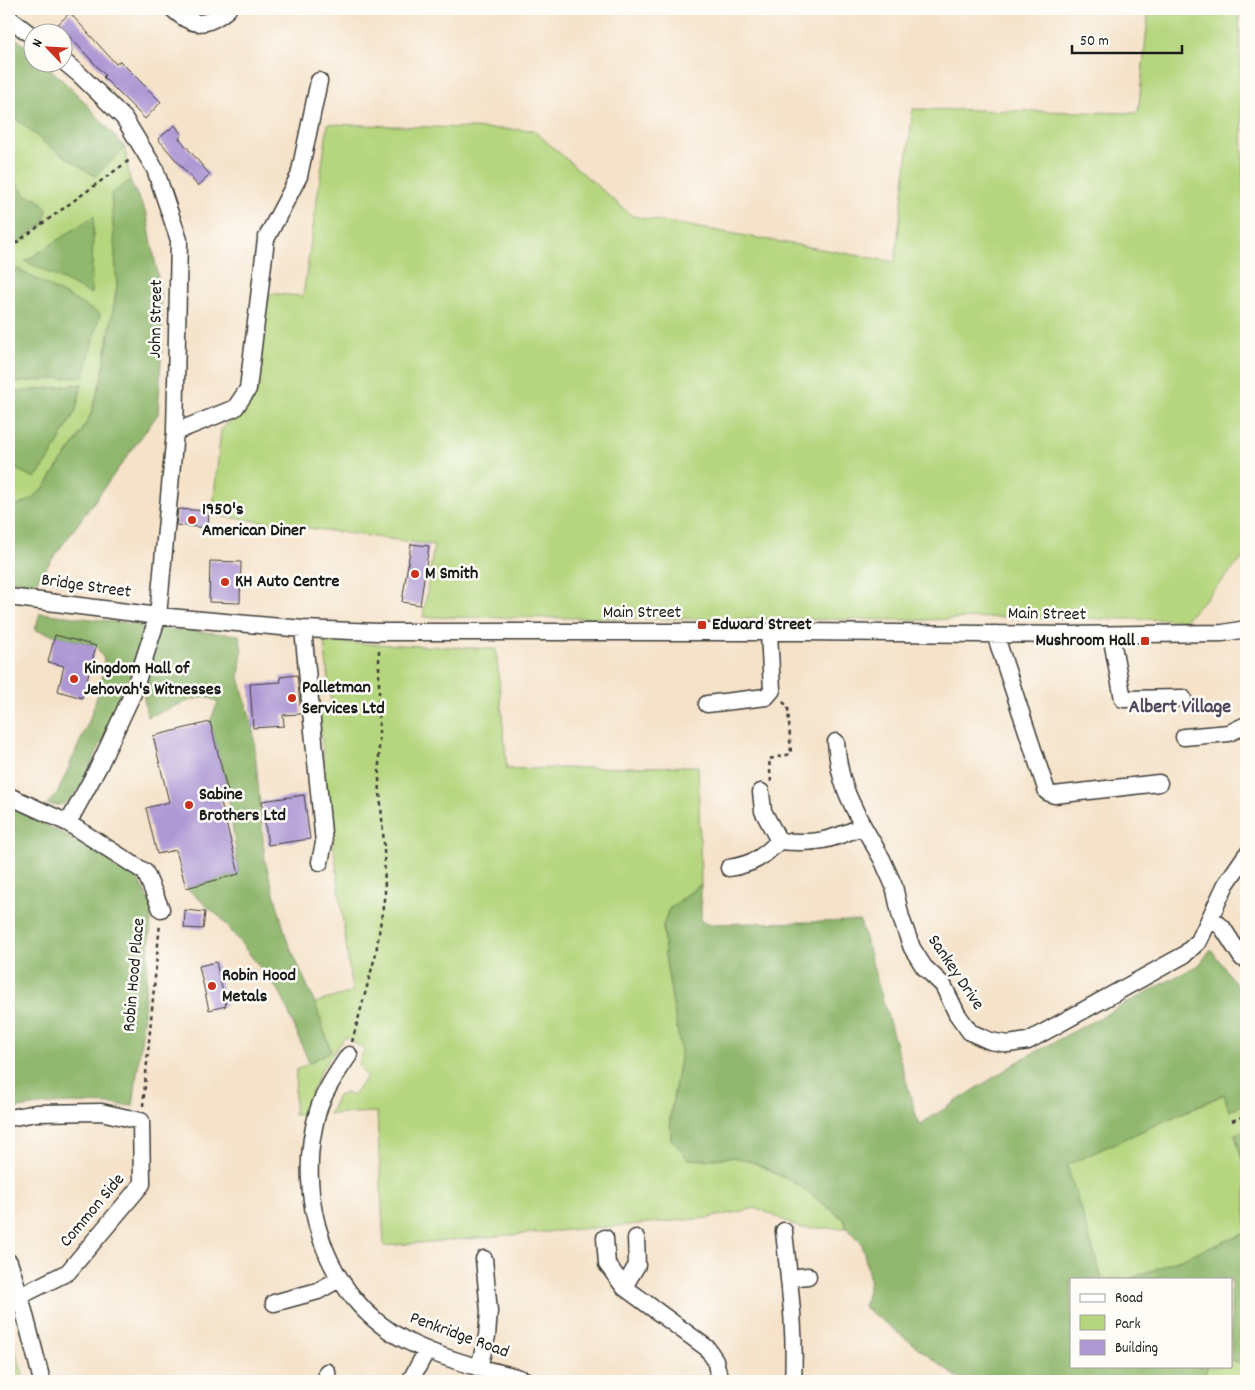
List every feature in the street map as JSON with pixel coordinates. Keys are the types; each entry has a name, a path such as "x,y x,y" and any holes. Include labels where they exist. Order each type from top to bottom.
{"street":[{"path":"173,9 189,22 201,23 216,19 228,9"},
{"path":"9,18 22,28"},
{"name":"John Street","path":"68,822 99,766 133,693 158,616 175,432 179,240 155,169 124,118 72,68"},
{"path":"175,432 235,408 248,389 266,239 299,176 318,81"},
{"name":"Bridge Street","path":"9,597 158,616"},
{"name":"Main Street","path":"158,616 303,630 378,632 805,632 1112,635 1245,633"},
{"path":"303,630 324,843 320,862"},
{"path":"706,704 766,697 772,690 769,633"},
{"path":"995,634 1047,792 1054,795 1159,783"},
{"path":"1112,635 1123,699 1183,698"},
{"path":"1184,737 1229,733 1246,725"},
{"name":"Sankey Drive","path":"836,742 838,767 849,801 882,859 894,886 901,918 912,948 924,967 943,985 957,1014 970,1032 990,1041 1008,1044 1028,1042 1184,955 1199,941 1226,884 1246,855"},
{"path":"761,792 763,811 779,841"},
{"name":"Robin Hood Place","path":"9,796 68,822 145,872 161,909"},
{"path":"779,841 822,842 863,826"},
{"path":"729,868 748,865 764,856 779,841"},
{"path":"1210,918 1222,927 1242,958"},
{"name":"Penkridge Road","path":"349,1055 325,1092 320,1105 313,1135 310,1162 310,1184 318,1232 326,1254 339,1279 361,1307 386,1329 405,1340 427,1350 479,1368 527,1381"},
{"path":"9,1118 36,1113 102,1112 141,1121"},
{"name":"Common Side","path":"20,1296 68,1272 142,1184 141,1121"},
{"path":"784,1231 789,1278 794,1362 793,1381"},
{"path":"605,1238 607,1264 624,1287 707,1348 715,1360 720,1381"},
{"path":"624,1287 637,1265 636,1238"},
{"path":"479,1368 487,1336 489,1311 484,1259"},
{"path":"9,1262 20,1296 42,1381"},
{"path":"789,1278 808,1276"},
{"path":"274,1303 318,1291 339,1279"},
{"path":"410,1381 427,1350"}],"path":[{"path":"9,248 143,150"},
{"path":"349,1055 376,953 385,892 379,778 378,632"},
{"path":"761,792 772,792 769,759 791,754 788,707 772,690"},
{"name":"Robin Hood Place","path":"141,1121 152,1024 161,909"},
{"path":"1232,1121 1246,1115"},
{"path":"9,1368 13,1381"}],"green space":[{"path":"1149,9 1239,9 1246,274 1246,555 1185,620 999,617 926,620 423,617 434,545 212,515 221,430 242,410 264,293 303,296 328,124 533,130 632,216 895,262 913,109 1138,113"},
{"path":"9,32 22,43 22,72 54,72 82,99 125,148 95,176 45,143 9,113"},
{"path":"9,113 45,143 95,176 125,148 130,181 112,194 117,286 102,376 91,414 76,442 45,487 30,500 9,509 9,495 14,494 17,486 9,482 9,466 35,477 48,461 76,410 82,384 9,393 9,383 84,376 18,269 9,275 9,244 19,244 29,233 43,225 39,199 25,195 9,172"},
{"path":"9,172 25,195 39,199 47,210 43,225 29,233 19,244 9,244"},
{"path":"130,181 147,215 160,290 162,344 158,414 34,584 9,580 9,509 30,500 45,487 76,442 91,414 102,376 117,286 111,194"},
{"path":"94,216 91,294 25,261 26,261"},
{"path":"18,269 100,314 84,376 9,383 9,275"},
{"path":"82,384 76,410 48,461 35,478 9,466 9,393"},
{"path":"40,613 142,625 145,627 124,696 80,787 70,800 58,805 47,804 58,792 89,721 101,685 104,659 96,646 35,630"},
{"path":"159,628 239,635 242,650 239,678 253,728 265,861 287,940 315,1003 331,1051 309,1063 281,994 221,918 186,888 239,874 228,793 210,722 218,702 206,696 147,717 142,686"},
{"path":"324,642 496,649 507,769 698,766 701,884 669,909 663,926 665,956 681,1052 670,1117 671,1139 704,1160 733,1157 755,1163 797,1184 845,1220 846,1228 801,1228 757,1208 708,1218 384,1246 377,1112 329,1114 338,1096 346,1093 353,1096 367,1076 360,1067 361,1058 365,1050 345,1037 321,1070 302,1115 294,1115 296,1070 331,1051 315,1003 352,992 319,713 332,709"},
{"path":"9,804 135,874 152,906 142,1034 133,1106 71,1103 39,1105 9,1110"},
{"path":"701,884 701,921 707,924 860,921 919,1125 1024,1058 1200,964 1211,949 1246,999 1246,1103 1229,1111 1224,1094 1067,1165 1102,1278 1070,1278 1070,1368 1207,1368 1201,1381 962,1381 864,1307 870,1281 862,1244 846,1228 845,1220 797,1184 755,1163 733,1157 704,1160 688,1159 671,1139 670,1117 681,1052 665,956 663,926 669,909"},
{"path":"1225,1094 1229,1111 1246,1103 1246,1130 1235,1134 1246,1174 1246,1233 1133,1278 1102,1278 1066,1165"},
{"path":"1246,1130 1246,1174 1235,1134"},
{"path":"1246,1233 1246,1364 1232,1360 1232,1278 1133,1278"},
{"path":"9,1329 25,1381 9,1381"},
{"path":"1232,1360 1246,1364 1246,1381 1201,1381 1207,1368 1232,1368"}],"building":[{"path":"70,13 116,64 120,61 161,102 145,119 103,77 105,75 72,39 72,22 60,22"},
{"path":"175,125 182,135 179,138 210,175 198,186 158,139"},
{"path":"178,509 209,511 208,528 176,525"},
{"name":"M Smith","path":"411,544 429,546 420,605 402,602"},
{"name":"KH Auto Centre","path":"210,561 241,562 240,603 209,602"},
{"name":"Kingdom Hall of Jehovah's Witnesses","path":"55,635 96,646 82,698 58,691 64,666 48,662"},
{"path":"297,675 301,714 283,715 284,726 253,728 250,684 281,682 280,677"},
{"name":"Sabine Brothers Ltd","path":"210,722 228,793 220,798 239,874 186,888 176,850 157,854 146,808 169,802 153,736"},
{"path":"304,795 310,839 268,845 262,801"},
{"path":"185,910 205,912 203,929 184,928"},
{"name":"Robin Hood Metals","path":"216,962 226,1006 209,1010 199,966"}],"place":[{"name":"1950's American Diner","path":"192,520"},
{"name":"M Smith","path":"415,574"},
{"name":"KH Auto Centre","path":"225,582"},
{"name":"Edward Street","path":"702,625"},
{"name":"Mushroom Hall","path":"1145,641"},
{"name":"Kingdom Hall of Jehovah's Witnesses","path":"74,679"},
{"name":"Palletman Services Ltd","path":"292,698"},
{"name":"Sabine Brothers Ltd","path":"189,805"},
{"name":"Robin Hood Metals","path":"212,986"}],"district":[{"name":"Albert Village","path":"1180,708"}]}
